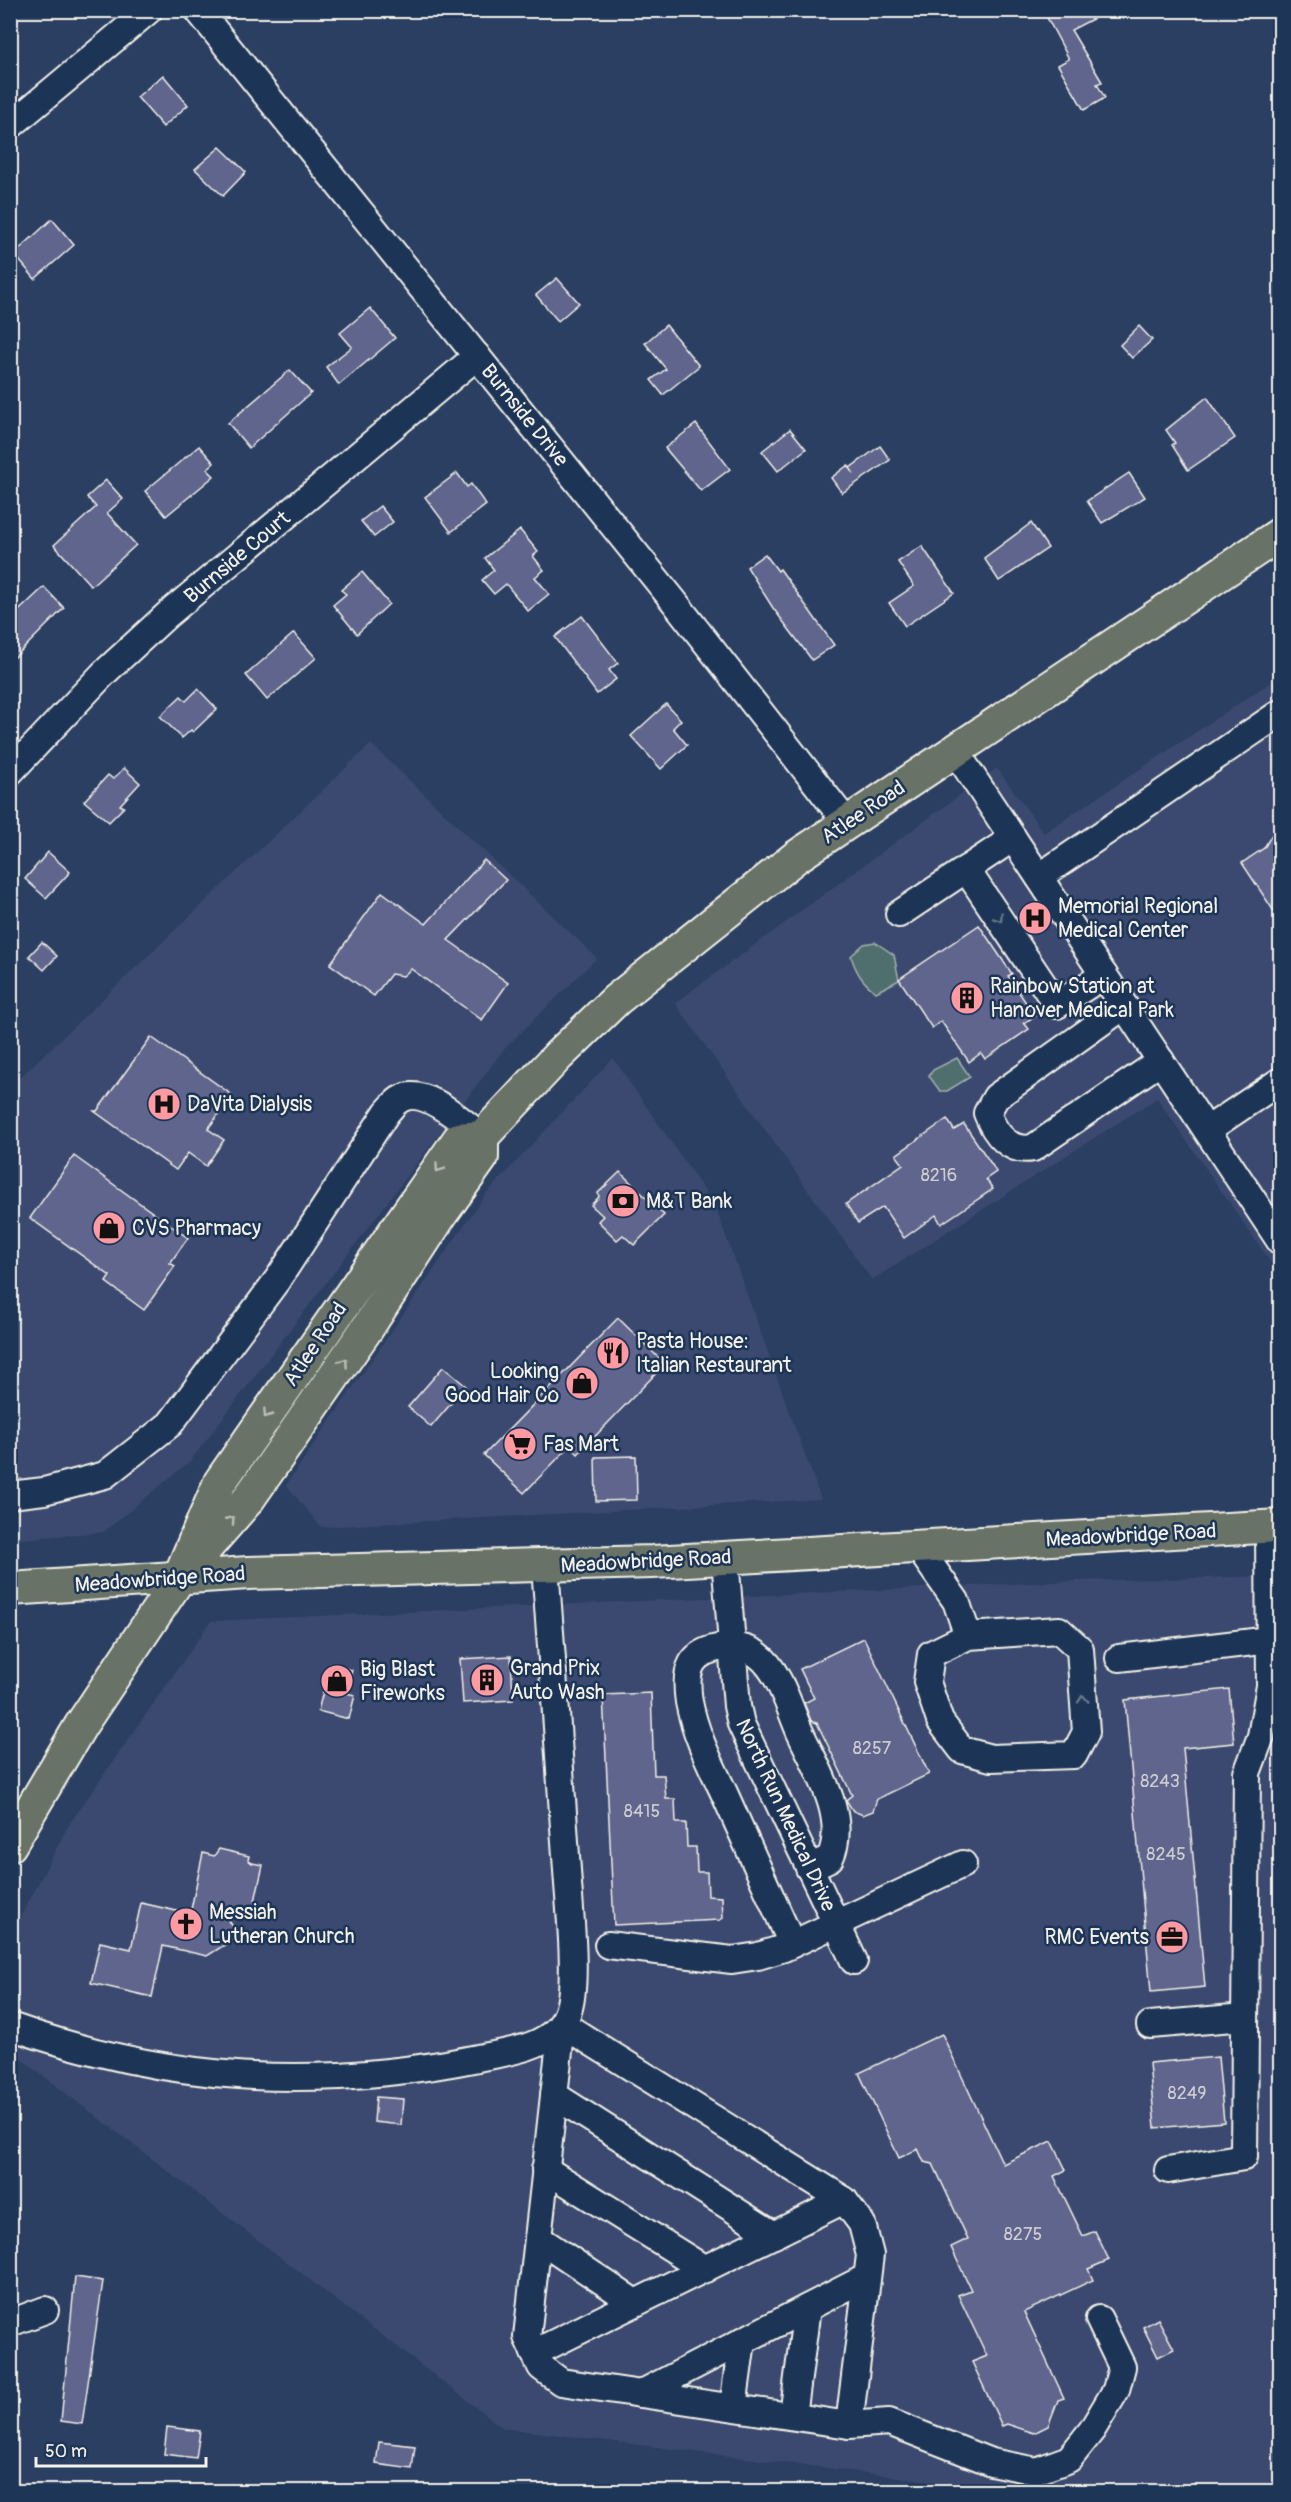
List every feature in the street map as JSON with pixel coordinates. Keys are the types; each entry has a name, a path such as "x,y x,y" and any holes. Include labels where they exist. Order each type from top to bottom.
{"main road":[{"name":"Atlee Road","path":"10,1845 81,1725 178,1580 220,1482 339,1308 459,1139 482,1137 558,1056 616,1000 796,857 954,749 1281,534"},
{"name":"Meadowbridge Road","path":"10,1589 178,1580 248,1573 545,1566 725,1558 1275,1527"}],"street":[{"path":"10,126 149,10"},
{"name":"Burnside Drive","path":"198,10 477,356 847,823"},
{"name":"Burnside Court","path":"10,772 104,673 167,615 477,356"},
{"path":"1039,877 1281,713"},
{"path":"954,749 1281,1241"},
{"path":"899,914 1013,838"},
{"path":"966,869 1057,1005 1104,975"},
{"path":"1125,1006 996,1097 987,1113 993,1128 1006,1143 1024,1150 1033,1148 1161,1060"},
{"path":"1207,1130 1281,1081"},
{"path":"10,1495 44,1491 105,1475 170,1424 278,1279 387,1112 401,1098 414,1095 429,1098 482,1137"},
{"path":"1168,2170 1244,2157 1247,1773 1261,1736 1270,1686 1275,1527"},
{"path":"918,1547 956,1601 968,1635"},
{"name":"North Run Medical Drive","path":"725,1558 734,1645 737,1706 741,1724 854,1961"},
{"path":"545,1566 571,1928 572,2001 562,2024 527,2337 541,2367 561,2382 849,2425 889,2422 991,2462 1036,2471 1069,2459 1092,2430 1116,2390 1122,2367 1099,2319"},
{"path":"1059,1630 1080,1649 1086,1732 1074,1755 991,1758 962,1750 940,1721 927,1682 931,1653 968,1635 1059,1630"},
{"path":"1119,1658 1270,1640"},
{"path":"792,1944 700,1738 689,1701 689,1675 692,1662 697,1654 706,1649 734,1645 758,1655 773,1674 830,1798 836,1832 835,1847 830,1858 809,1868"},
{"path":"608,1945 732,1960 758,1956 792,1944 963,1864"},
{"path":"1150,2025 1245,2017"},
{"path":"10,2026 103,2055 170,2068 247,2077 298,2079 362,2077 404,2072 499,2054 544,2040 562,2024"},
{"path":"562,2024 844,2200 862,2224 870,2254 849,2425"},
{"path":"554,2095 774,2235"},
{"path":"545,2169 705,2269"},
{"path":"534,2353 844,2200"},
{"path":"538,2238 635,2303"},
{"path":"640,2394 867,2277"},
{"path":"793,2416 807,2308"},
{"path":"10,2323 45,2310"},
{"path":"733,2408 742,2341"}],"shaded area":[{"name":"Memorial Regional Medical Center","path":"1280,676 1280,1276 1157,1098 872,1280 675,1003 997,768 1044,833"},
{"path":"371,744 597,958 505,1048 191,1460 104,1532 11,1540 11,1086"},
{"path":"613,1058 715,1206 821,1499 321,1527 286,1485 485,1195"},
{"path":"1280,1576 1280,2491 1012,2491 503,2428 11,2051 10,1938 68,1826 211,1621 1075,1581"}],"green space":[{"path":"875,942 894,955 899,980 876,992 860,976 851,956 864,944"},
{"path":"957,1058 970,1077 947,1091 940,1091 929,1076 933,1070"}],"building":[{"path":"1043,10 1110,10 1071,30 1102,82 1097,84 1105,98 1084,110 1058,65 1069,59"},
{"path":"163,75 188,105 163,127 137,97"},
{"path":"220,147 246,172 223,196 195,169"},
{"path":"52,219 74,245 35,279 14,254"},
{"path":"557,278 579,303 558,321 536,295"},
{"path":"370,308 395,338 339,385 326,367 352,347 340,333"},
{"path":"666,325 699,366 663,395 651,380 666,369 645,343"},
{"path":"1139,326 1152,340 1132,358 1120,345"},
{"path":"290,370 311,393 249,448 228,423"},
{"path":"1207,397 1235,438 1188,470 1172,445 1175,443 1166,430"},
{"path":"696,424 730,469 701,491 665,448"},
{"path":"790,429 806,449 778,471 762,451"},
{"path":"199,446 214,463 207,469 214,476 166,516 145,491"},
{"path":"880,446 890,460 842,493 831,478 848,465 850,468"},
{"path":"457,473 467,487 471,484 486,505 451,532 425,497"},
{"path":"1129,473 1145,497 1102,523 1087,501"},
{"path":"106,480 123,499 107,513 136,545 91,586 54,545 96,507 87,497"},
{"path":"380,506 393,522 374,537 361,521"},
{"path":"1031,523 1048,548 999,581 984,558"},
{"path":"520,530 538,552 533,556 544,570 535,577 549,594 528,611 506,584 494,594 482,580 494,570 485,558"},
{"path":"922,546 954,593 905,626 889,603 914,586 898,562"},
{"path":"765,554 778,571 780,569 834,645 812,660 773,608 747,567"},
{"path":"362,572 389,604 357,634 333,605 346,594 341,590"},
{"path":"44,587 64,608 10,662 10,619"},
{"path":"582,616 618,663 609,670 616,679 597,694 555,637"},
{"path":"294,633 316,658 267,700 246,675"},
{"path":"198,689 217,709 193,732 191,730 182,738 160,716 181,696 186,701"},
{"path":"666,704 681,720 673,728 687,745 661,769 631,736"},
{"path":"124,768 140,783 120,805 124,807 109,822 84,801 108,775 113,779"},
{"path":"1281,819 1281,922 1242,863 1264,848"},
{"path":"48,852 70,872 46,898 25,879"},
{"path":"484,860 506,880 448,940 508,983 482,1020 411,969 403,976 391,974 374,996 330,964 382,892 426,924"},
{"name":"Rainbow Station at Hanover Medical Park","path":"979,925 1012,974 1008,976 1035,1016 1024,1023 1029,1029 985,1059 981,1053 969,1062 941,1021 932,1028 899,979"},
{"path":"42,942 57,956 44,970 29,956"},
{"name":"DaVita Dialysis","path":"151,1037 232,1095 208,1129 224,1140 206,1166 188,1153 176,1170 94,1111 97,1111"},
{"path":"947,1119 954,1130 964,1124 992,1165 996,1172 986,1179 993,1189 941,1224 936,1215 904,1238 883,1207 858,1223 846,1204 903,1164 896,1155"},
{"name":"CVS Pharmacy","path":"74,1156 188,1238 170,1263 175,1266 144,1310 106,1282 110,1276 30,1218"},
{"name":"M&T Bank","path":"620,1172 664,1215 634,1245 623,1235 617,1240 598,1221 603,1216 591,1205 599,1197 598,1193"},
{"path":"618,1318 665,1364 578,1454 570,1446 524,1493 484,1455"},
{"path":"443,1367 466,1386 431,1427 408,1407"},
{"path":"636,1456 637,1500 596,1501 595,1457"},
{"path":"864,1638 929,1774 877,1799 873,1811 863,1815 853,1811 846,1800 852,1795 817,1723 811,1721 804,1703 814,1698 800,1669"},
{"name":"Grand Prix Auto Wash","path":"511,1656 513,1700 463,1703 460,1659"},
{"name":"Big Blast Fireworks","path":"330,1664 352,1670 346,1693 355,1695 349,1719 318,1711"},
{"path":"1229,1689 1234,1743 1183,1748 1205,1987 1151,1992 1125,1700"},
{"path":"651,1693 654,1775 664,1775 666,1799 675,1799 676,1823 686,1823 687,1847 696,1847 697,1872 707,1872 708,1896 722,1897 723,1918 720,1920 614,1925 603,1695"},
{"name":"Messiah Lutheran Church","path":"219,1849 249,1856 248,1860 252,1863 263,1865 251,1919 224,1913 239,1936 207,1956 163,1946 152,1997 91,1983 100,1942 131,1949 141,1903 190,1914 203,1853 214,1856"},
{"path":"942,2034 1003,2164 1052,2141 1066,2170 1054,2176 1083,2236 1095,2231 1109,2260 1088,2269 1093,2280 1024,2312 1064,2398 1058,2400 1048,2426 1034,2433 1007,2424 1002,2426 972,2362 987,2356 958,2295 971,2290 951,2247 968,2239 933,2164 924,2162 918,2149 899,2158 859,2073"},
{"path":"1218,2057 1224,2122 1155,2128 1149,2063"},
{"path":"376,2097 403,2099 401,2125 374,2122"},
{"path":"75,2277 103,2281 82,2424 61,2421"},
{"path":"1158,2319 1174,2349 1158,2357 1143,2327"},
{"path":"167,2427 200,2431 196,2458 164,2454"},
{"path":"379,2442 415,2446 412,2469 376,2464"}],"place":[{"name":"Memorial Regional Medical Center","path":"1035,918"},
{"name":"Rainbow Station at Hanover Medical Park","path":"967,998"},
{"name":"DaVita Dialysis","path":"164,1104"},
{"name":"M&T Bank","path":"623,1201"},
{"name":"CVS Pharmacy","path":"109,1228"},
{"name":"Pasta House: Italian Restaurant","path":"613,1353"},
{"name":"Looking Good Hair Co","path":"582,1383"},
{"name":"Fas Mart","path":"520,1444"},
{"name":"Grand Prix Auto Wash","path":"487,1680"},
{"name":"Big Blast Fireworks","path":"337,1681"},
{"name":"Messiah Lutheran Church","path":"186,1924"},
{"name":"RMC Events","path":"1172,1937"}]}
